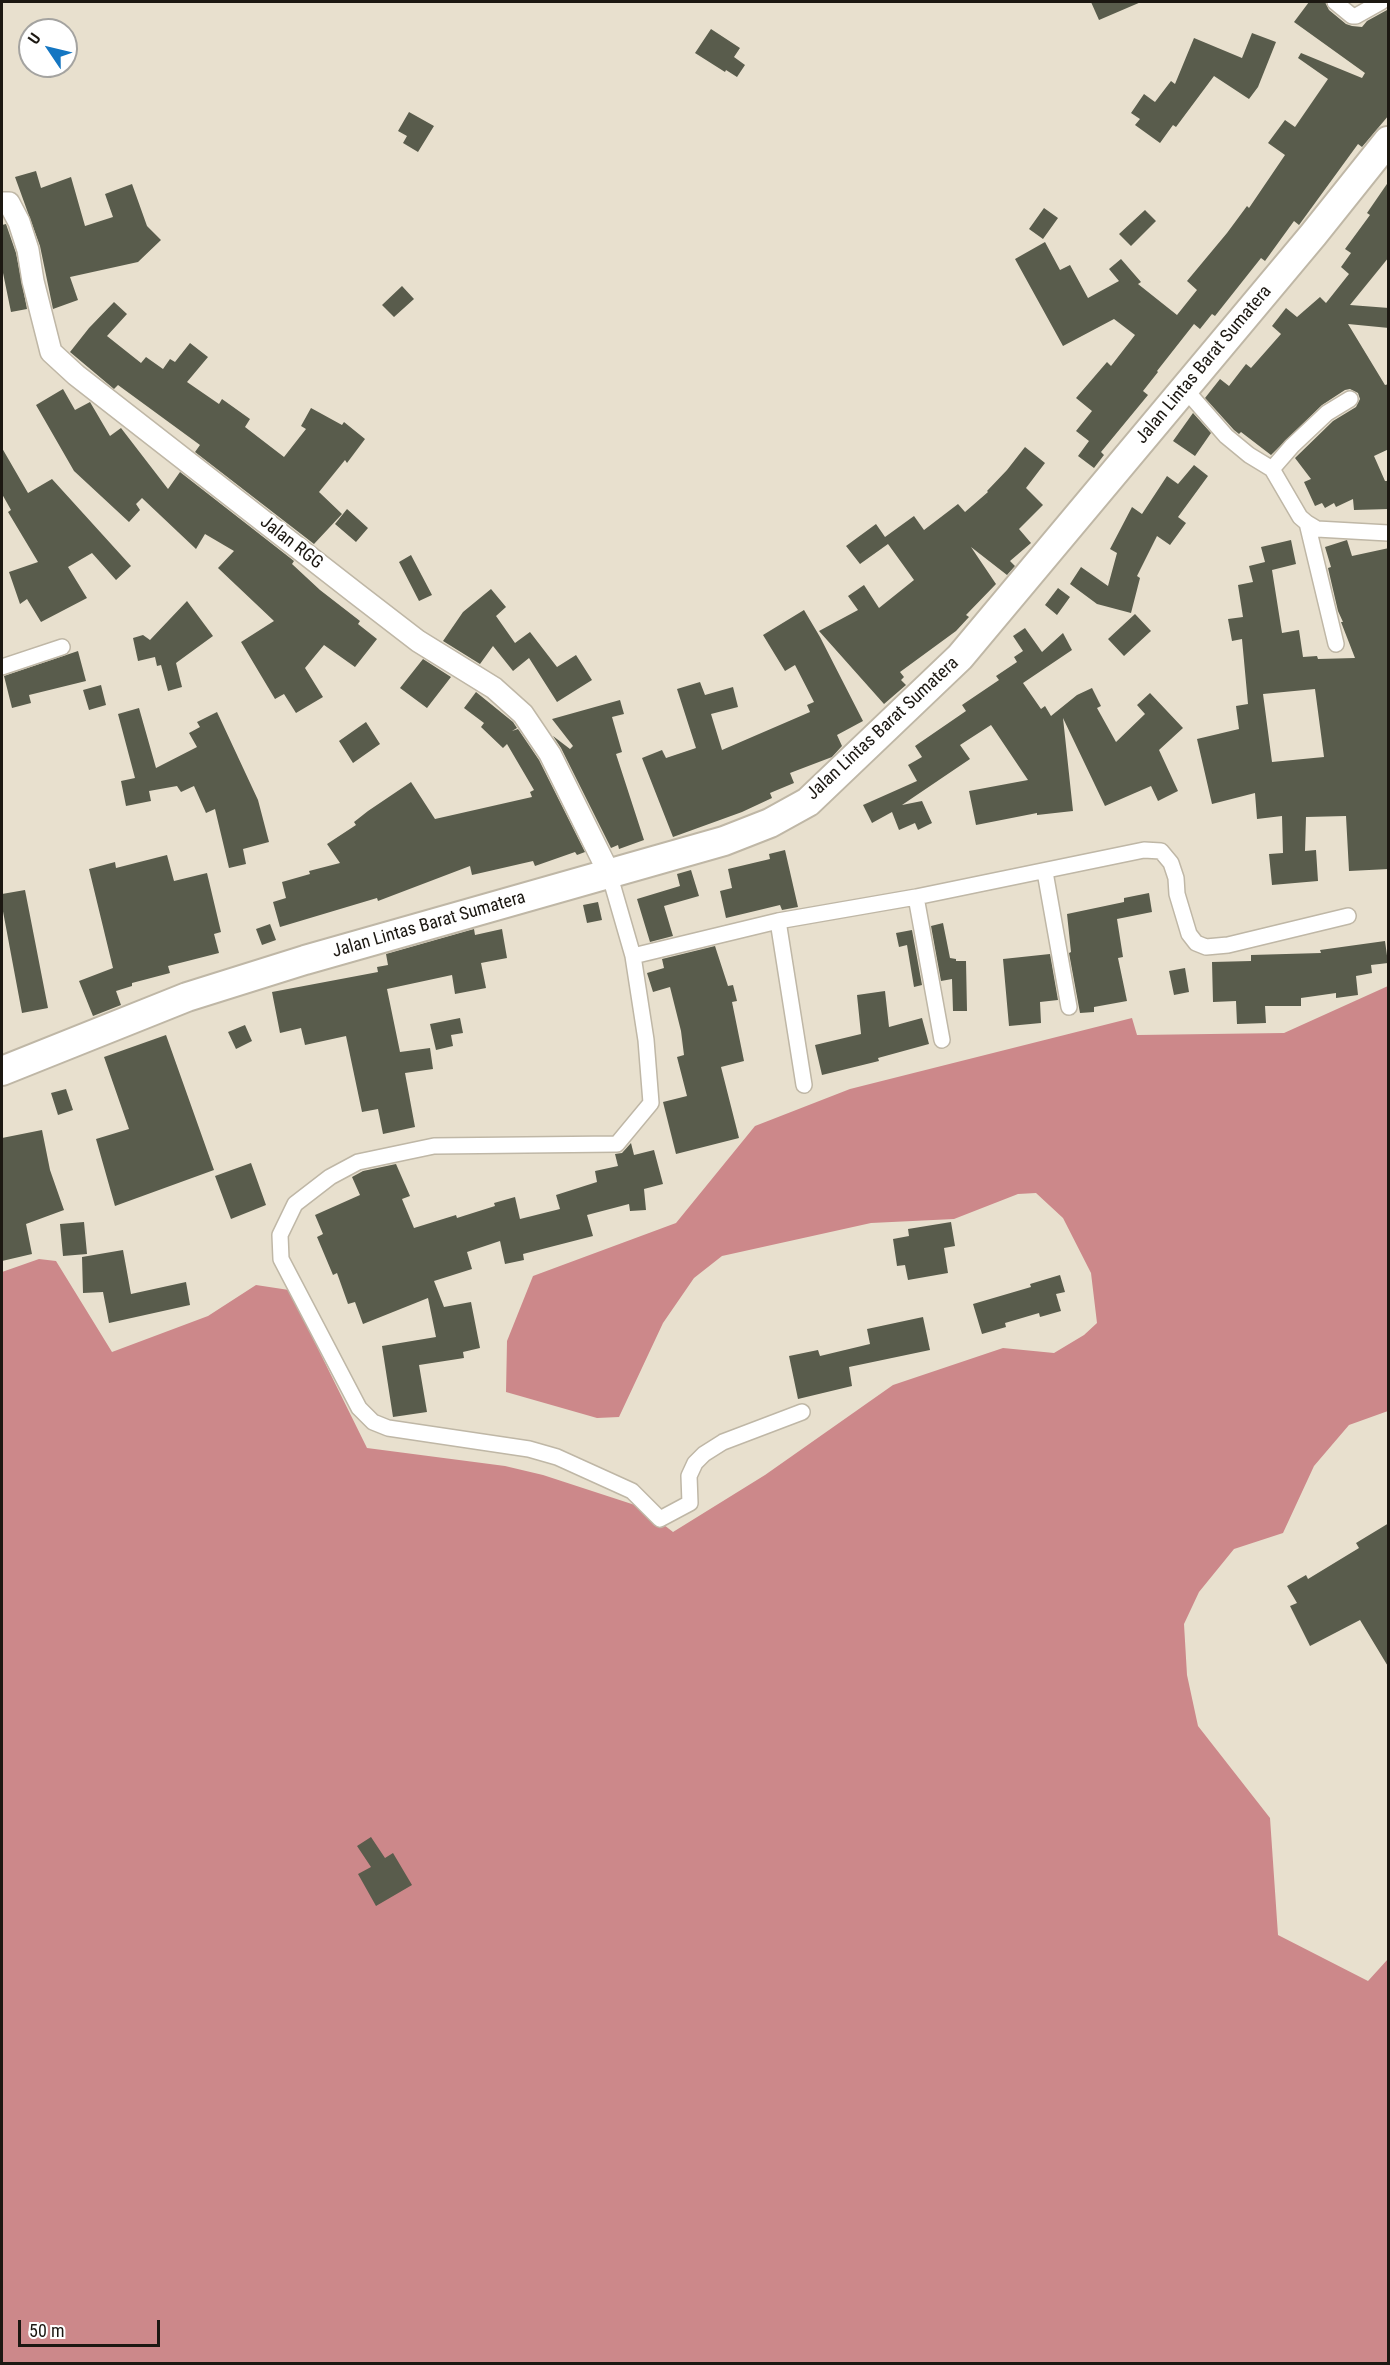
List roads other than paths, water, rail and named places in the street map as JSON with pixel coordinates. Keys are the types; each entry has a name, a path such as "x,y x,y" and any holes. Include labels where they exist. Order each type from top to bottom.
{"highway":[{"name":"Jalan Lintas Barat Sumatera","path":"2,1071 187,997 305,960 724,841 770,823 808,802 960,657 1389,141"}],"street":[{"path":"1335,2 1356,16 1381,2"},
{"name":"Jalan RGG","path":"2,203 9,203 19,222 28,250 33,281 51,352 85,382 418,641 495,688 523,714 550,754 609,873"},
{"path":"1184,388 1226,436 1249,455 1272,469 1300,517 1307,523 1317,529 1389,534"},
{"path":"1272,469 1292,446 1327,413 1350,399"},
{"path":"1307,523 1335,644"},
{"path":"2,667 62,647"},
{"path":"633,956 778,921 1045,872 1144,850 1161,851 1170,863 1176,878 1177,894 1189,934 1196,943 1206,947 1228,945 1348,916"},
{"path":"1045,872 1069,1007"},
{"path":"609,873 633,956 646,1040 651,1102 617,1144 434,1146 358,1162 330,1177 295,1204 280,1235 281,1259 359,1408 374,1422 388,1428 529,1449 557,1457 632,1491 660,1519 690,1503 689,1476 695,1463 704,1454 723,1442 802,1412"},
{"path":"916,897 942,1040"},
{"path":"778,921 804,1085"}]}
